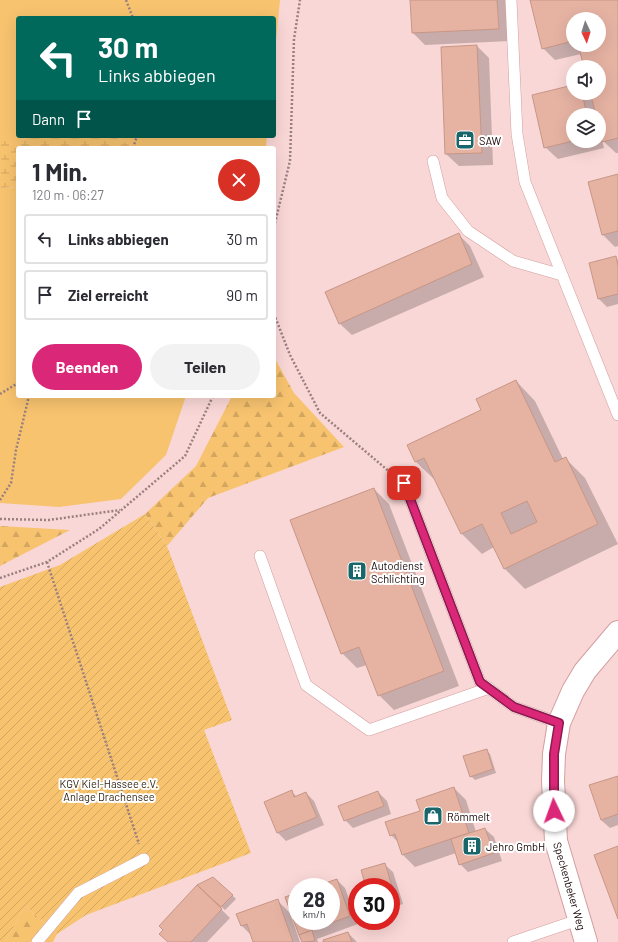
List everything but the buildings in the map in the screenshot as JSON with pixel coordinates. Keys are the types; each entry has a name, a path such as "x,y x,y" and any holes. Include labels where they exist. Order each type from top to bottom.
{"street":[{"name":"Speckenbeker Weg","path":"586,942 578,920 556,841 553,781 554,754 559,723 574,691 585,671 618,632"}],"lane":[{"path":"511,0 517,134 525,182 618,415"},
{"path":"433,161 442,198 468,231 513,261 562,275"},
{"path":"404,483 480,682 514,707 559,723"},
{"path":"260,556 306,685 369,730 489,688"},
{"path":"37,942 78,893 144,859"},
{"path":"513,942 578,920"}],"path":[{"path":"126,0 131,16"},
{"path":"276,219 290,161 294,39 300,0"},
{"path":"276,319 290,355 320,413 404,483"},
{"path":"0,394 16,384"},
{"path":"0,500 11,483 16,450 29,398"},
{"path":"0,578 47,562 99,530 120,510 185,456 212,398"},
{"path":"0,519 49,520 120,510"},
{"path":"47,562 144,859"}],"green space":[{"path":"0,0 280,0 276,41 276,16 16,16 16,138 26,138 22,140 0,140"},
{"path":"26,138 117,138 132,146 16,146 16,187 0,188 0,140 22,140"},
{"path":"117,138 267,138 266,146 132,146"},
{"path":"16,187 16,398 185,398 166,455 121,499 59,507 0,503 0,188"},
{"path":"276,361 294,393 344,447 208,498 167,546 145,514 196,466 231,398 276,398"},
{"name":"KGV Kiel-Hassee e.V. Anlage Drachensee","path":"145,514 167,546 232,720 204,730 251,853 86,915 57,934 25,906 5,942 0,942 0,587 60,565"},
{"path":"0,526 70,530 0,566"},
{"path":"25,906 57,934 53,942 5,942"}],"place":[{"name":"SAW","path":"465,140"},
{"name":"Autodienst Schlichting","path":"357,571"},
{"name":"Römmelt","path":"433,816"},
{"name":"Jehro GmbH","path":"472,846"}],"route":[{"path":"404,483 480,682 514,707 559,723 554,754 554,811"}]}
